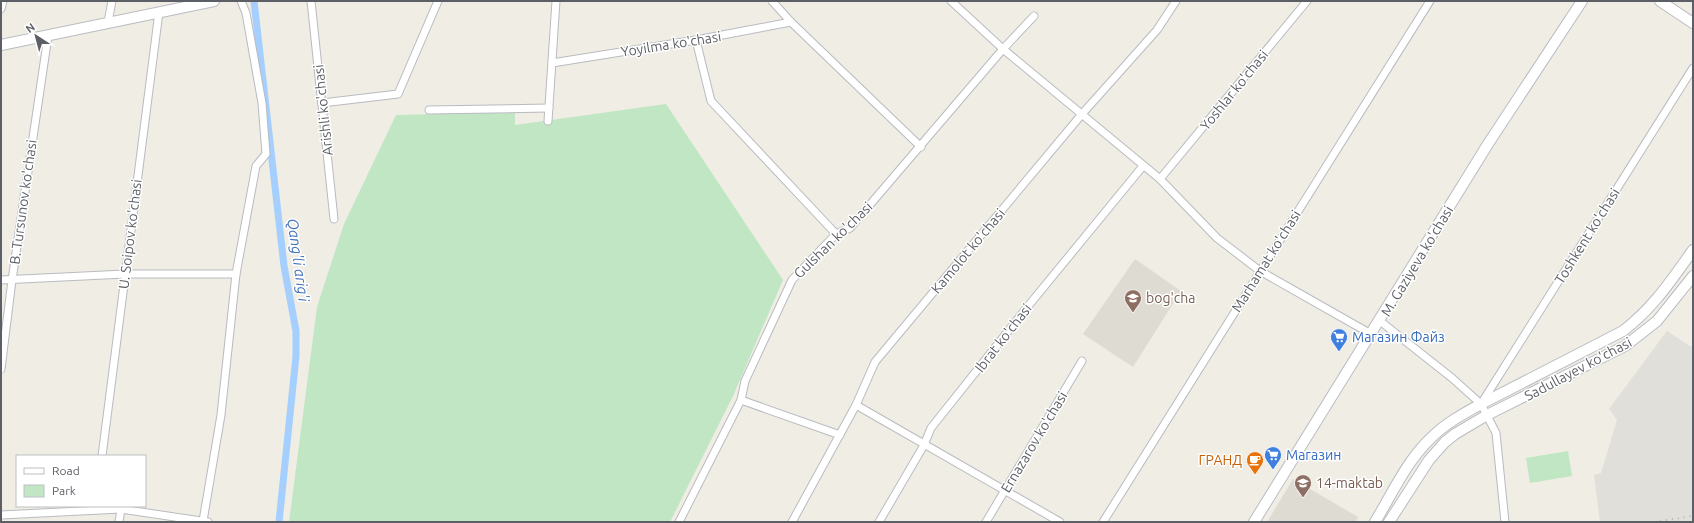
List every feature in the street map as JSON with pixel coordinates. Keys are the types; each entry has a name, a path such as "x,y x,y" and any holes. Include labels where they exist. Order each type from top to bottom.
{"street":[{"path":"1,9 2,1"},
{"path":"108,22 112,1"},
{"path":"1,46 108,22 214,1"},
{"path":"5,517 95,508 121,509 205,522 221,415 236,274 256,166 266,154 262,103 246,14 241,1"},
{"name":"Arishli ko'chasi","path":"311,1 334,219"},
{"path":"322,103 398,94 438,1"},
{"path":"548,121 556,1"},
{"path":"772,1 791,22 921,147"},
{"path":"950,1 1003,49 1160,179 1217,238 1260,271 1371,334"},
{"name":"Kamolot ko'chasi","path":"792,522 856,405 874,362 1082,114 1157,30 1176,1"},
{"name":"Yoshlar ko'chasi","path":"1160,179 1307,1"},
{"name":"Marhamat ko'chasi","path":"1104,522 1430,1"},
{"name":"M. Gaziyeva ko'chasi","path":"1254,522 1380,321 1488,144 1582,1"},
{"path":"1660,1 1693,23"},
{"name":"U. Soipov ko'chasi","path":"102,455 159,12"},
{"name":"Gulshan ko'chasi","path":"679,522 741,400 745,381 792,280 836,234 850,228 921,147 1003,49 1034,16"},
{"name":"Yoyilma ko'chasi","path":"552,63 696,40 791,22"},
{"name":"B. Tursunov ko'chasi","path":"1,369 12,280 48,36"},
{"path":"696,40 711,101 836,234"},
{"name":"Toshkent ko'chasi","path":"1480,404 1693,68"},
{"path":"430,110 549,108"},
{"name":"Ibrat ko'chasi","path":"879,522 924,445 931,428 1143,166"},
{"path":"1375,522 1423,446 1450,422 1480,404 1623,332 1642,317 1658,299 1693,250"},
{"path":"1,280 125,274 236,274"},
{"name":"Sadullayev ko'chasi","path":"1389,522 1426,465 1437,451 1455,434 1487,415 1625,346 1657,321 1693,276"},
{"path":"1380,321 1452,378 1480,404 1487,415 1496,433 1505,522"},
{"name":"Ernazarov ko'chasi","path":"986,522 1082,361"},
{"path":"741,400 840,435"},
{"path":"856,405 1060,522"},
{"path":"119,522 121,509"}],"shaded area":[{"name":"bog'cha","path":"1135,259 1181,291 1133,367 1083,334"},
{"path":"1667,331 1691,347 1693,344 1693,522 1600,522 1594,475 1601,473 1617,420 1609,409"},
{"name":"14-maktab","path":"1293,479 1358,517 1356,522 1267,522"}],"green space":[{"path":"666,104 783,280 733,396 670,522 289,522 317,307 344,224 396,115 515,112 515,125"},
{"path":"1568,451 1572,476 1530,483 1526,458"}],"waterway":[{"name":"Qang'li arig'i","path":"254,1 284,266 296,331 296,356 279,522"}],"railway":[{"path":"1660,521 1693,516"}],"place":[{"name":"bog'cha","path":"1133,313"},
{"name":"Магазин Файз","path":"1339,352"},
{"name":"Магазин","path":"1273,470"},
{"name":"ГРАНД","path":"1255,475"},
{"name":"14-maktab","path":"1303,498"}]}
